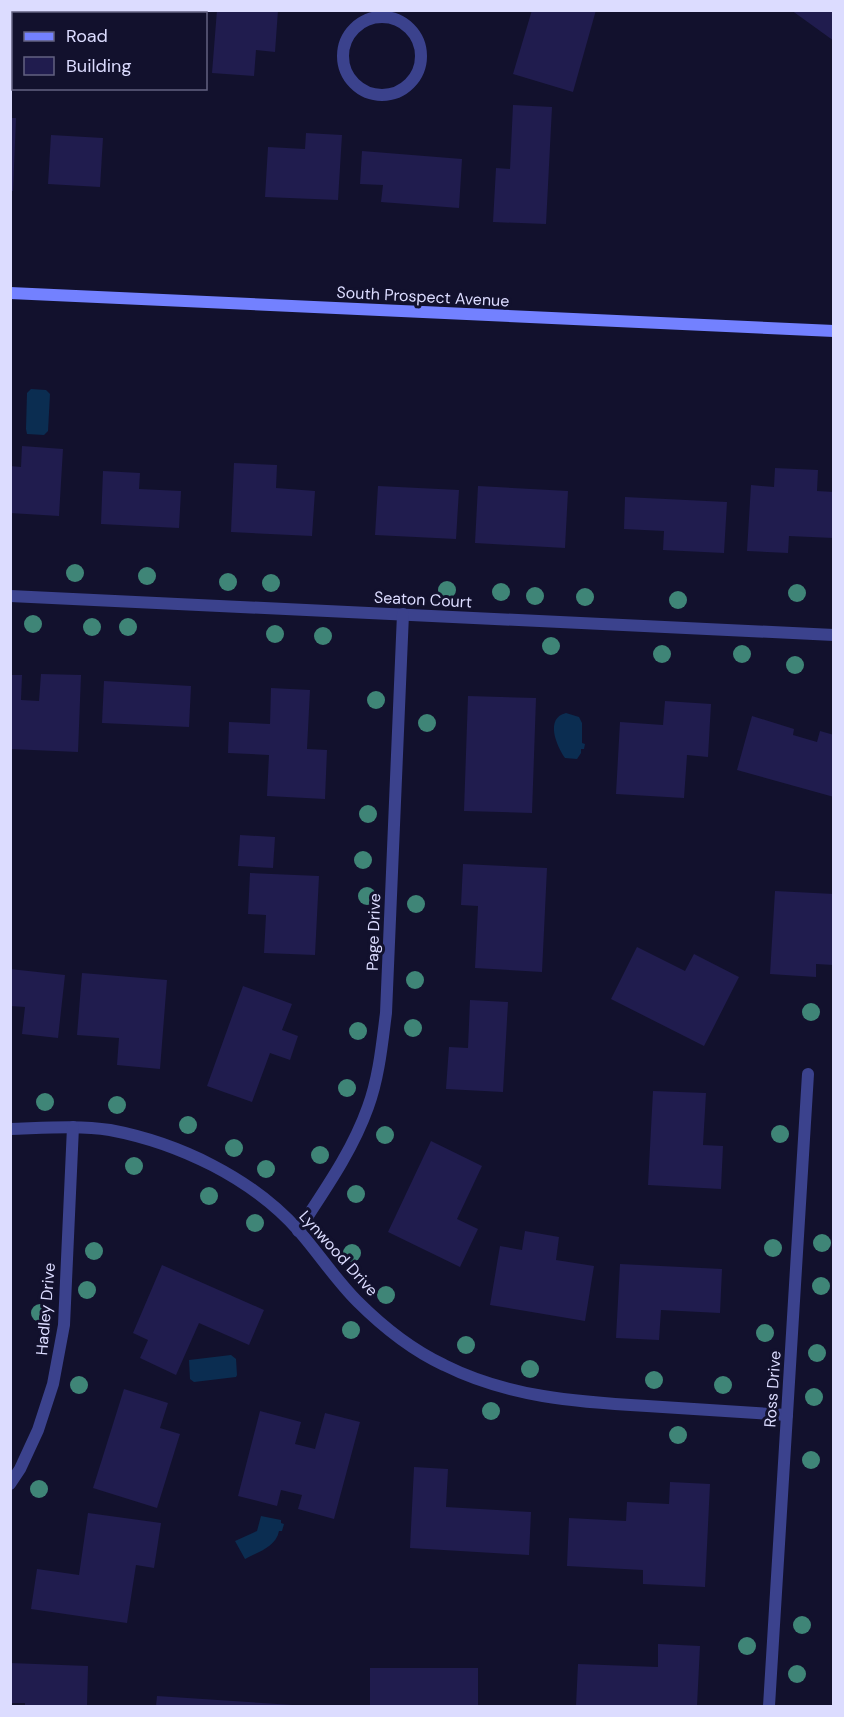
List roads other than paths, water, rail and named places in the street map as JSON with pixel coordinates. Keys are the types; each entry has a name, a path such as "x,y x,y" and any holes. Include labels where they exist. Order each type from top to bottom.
{"main road":[{"name":"South Prospect Avenue","path":"10,293 834,331"}],"street":[{"path":"368,15 397,19 410,27 418,39 422,53 420,67 414,80 403,90 389,95 375,95 362,89 351,80 344,66 343,52 348,38 356,26 368,15"},
{"name":"Seaton Court","path":"10,596 834,635"},
{"name":"Page Drive","path":"298,1231 351,1148 369,1106 379,1064 386,1013 403,614"},
{"name":"Ross Drive","path":"769,1707 808,1074"},
{"name":"Lynwood Drive","path":"10,1129 73,1127 109,1130 162,1143 211,1164 256,1193 298,1231 356,1300 400,1338 442,1365 481,1382 520,1393 576,1402 787,1415"},
{"name":"Hadley Drive","path":"10,1484 20,1469 38,1430 53,1384 64,1325 73,1127"}],"water":[{"path":"31,389 46,390 50,394 48,431 44,435 27,434 27,393"},
{"path":"566,713 579,717 582,723 582,743 585,744 577,759 565,758 554,732 556,720"},
{"path":"231,1355 236,1359 236,1377 194,1382 190,1379 189,1360"},
{"path":"261,1516 281,1520 284,1524 282,1531 279,1531 270,1545 245,1559 235,1541 257,1531"}]}
